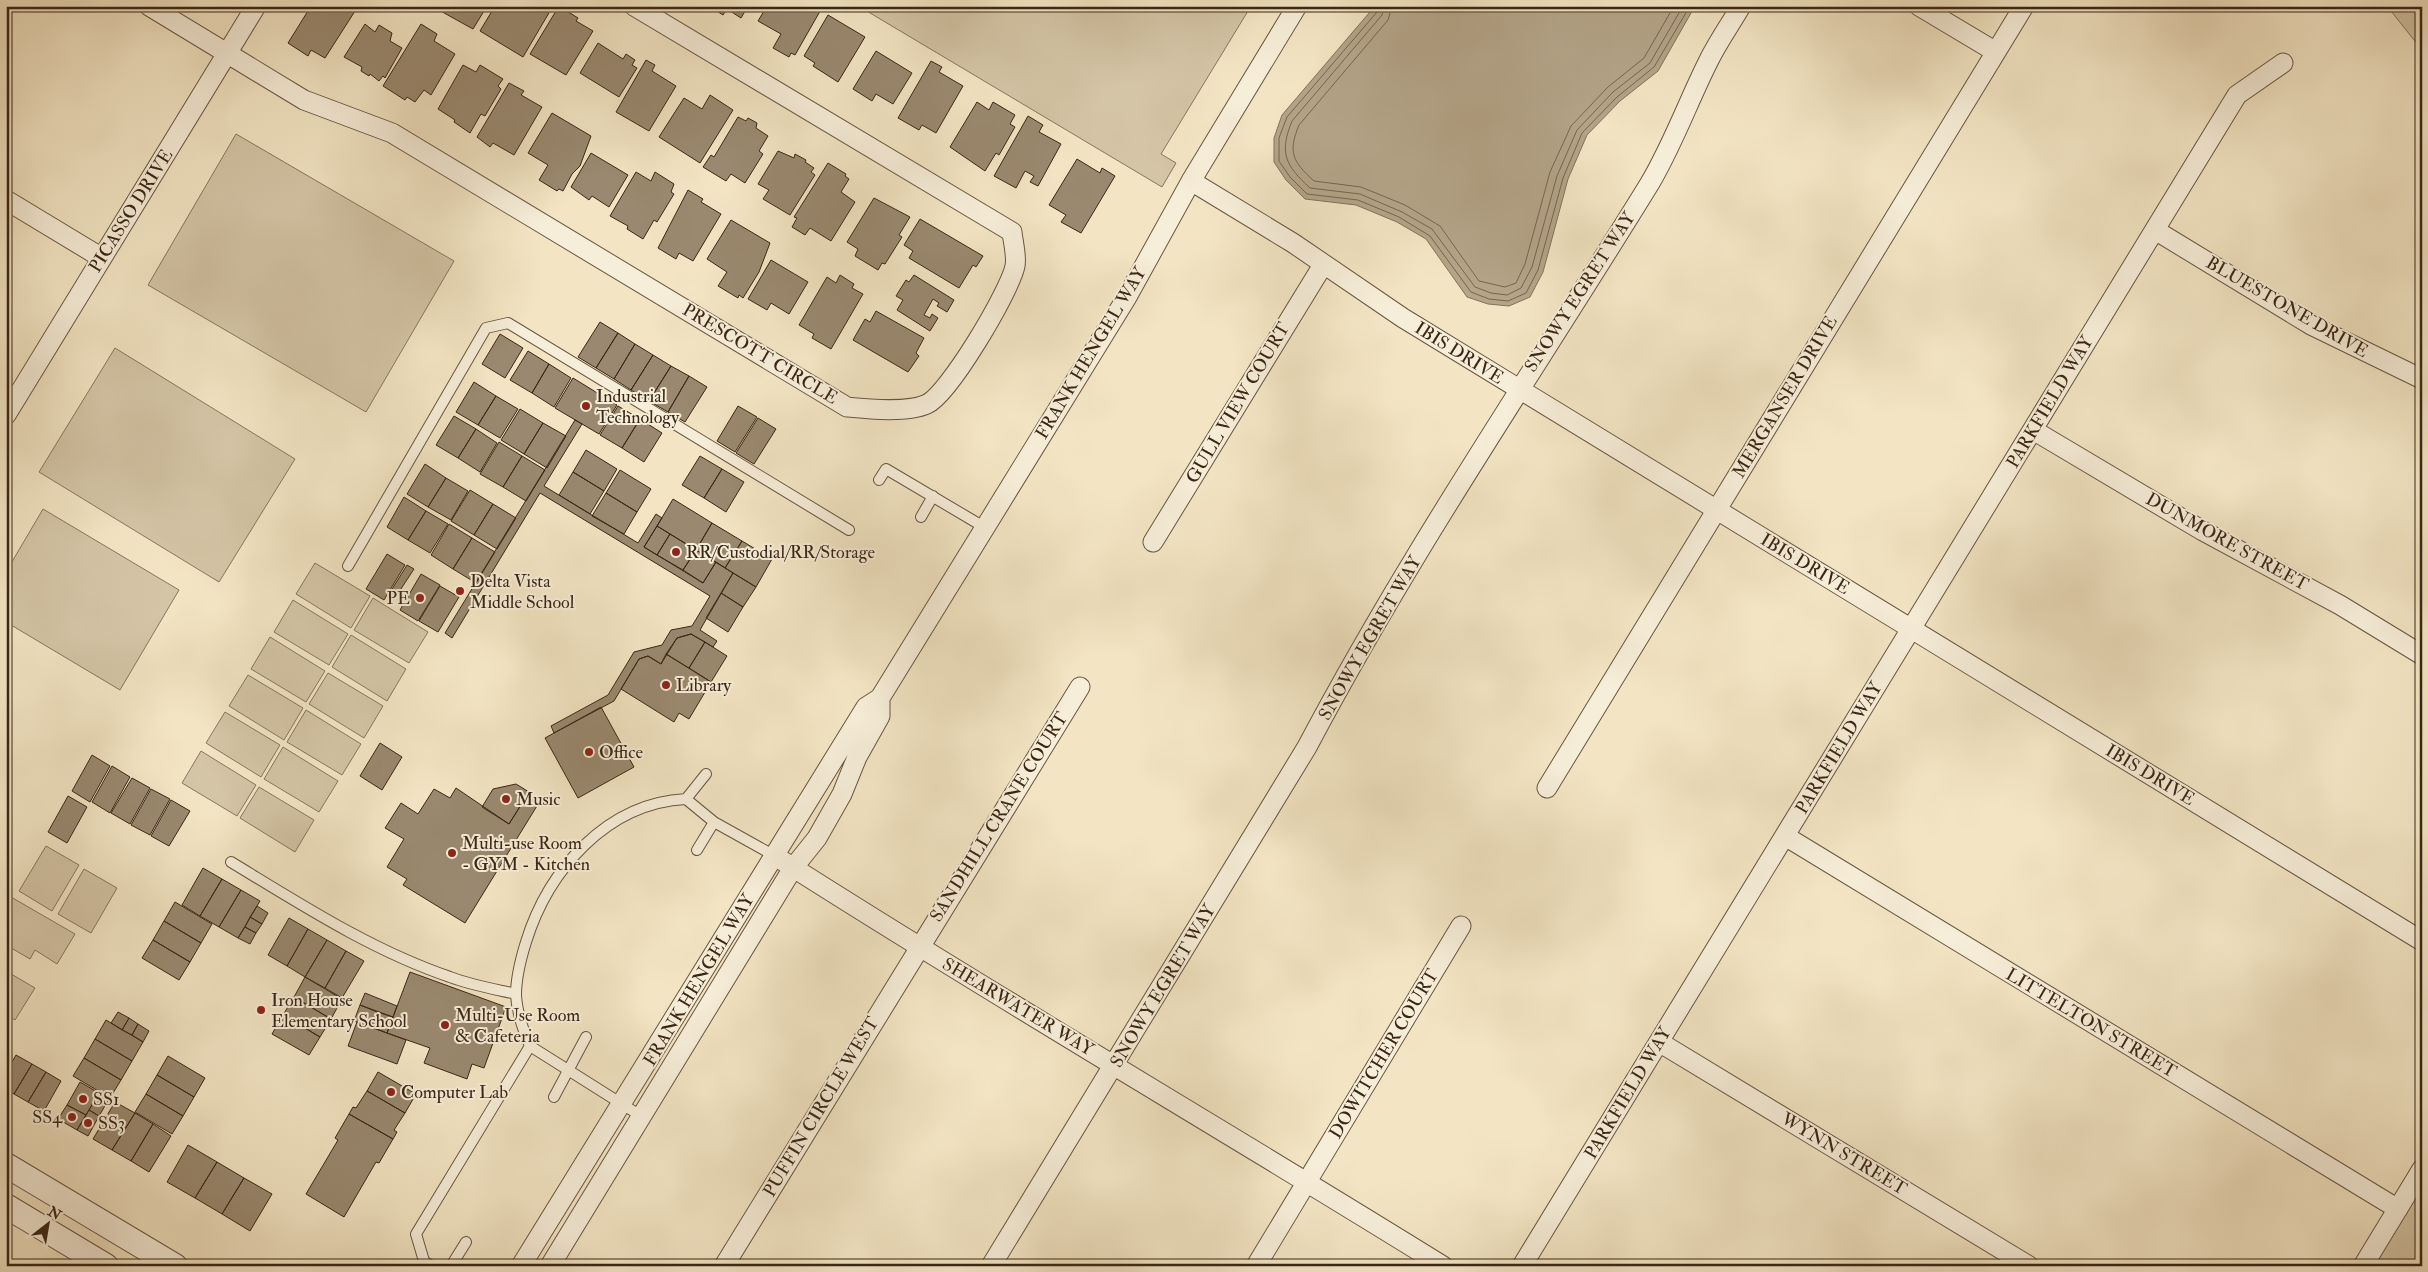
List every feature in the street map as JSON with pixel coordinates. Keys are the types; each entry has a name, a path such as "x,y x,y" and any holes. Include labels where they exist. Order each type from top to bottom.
{"street":[{"path":"149,6 227,54"},
{"name":"PICASSO DRIVE","path":"6,415 256,6"},
{"name":"PRESCOTT CIRCLE","path":"227,54 304,100 392,133 847,407 888,411 928,404 954,376 1006,290 1015,266 1012,232 634,6"},
{"name":"FRANK HENGEL WAY","path":"521,1266 866,707 880,698 1127,297 1191,181 1297,6"},
{"name":"SNOWY EGRET WAY","path":"991,1266 1307,747 1347,671 1518,389 1651,181 1678,131 1708,62 1740,6"},
{"path":"1919,6 1996,52"},
{"name":"MERGANSER DRIVE","path":"1547,788 2024,6"},
{"name":"PARKFIELD WAY","path":"1522,1266 2237,95 2284,63"},
{"name":"IBIS DRIVE","path":"1191,181 1293,244 1403,318 1518,389 2422,940"},
{"path":"6,200 102,258"},
{"name":"BLUESTONE DRIVE","path":"2155,230 2311,325 2422,379"},
{"name":"GULL VIEW COURT","path":"1153,542 1323,264"},
{"name":"DUNMORE STREET","path":"2033,430 2203,531 2340,605 2422,655"},
{"name":"SANDHILL CRANE COURT","path":"919,947 1080,687"},
{"name":"FRANK HENGEL WAY","path":"550,1266 793,868 817,838 842,794 857,757 880,716 880,698"},
{"name":"LITTELTON STREET","path":"1785,836 2398,1209"},
{"name":"SHEARWATER WAY","path":"775,856 919,947 1115,1064 1443,1266"},
{"name":"DOWITCHER COURT","path":"1256,1266 1461,926"},
{"name":"PUFFIN CIRCLE WEST","path":"724,1266 919,947"},
{"name":"WYNN STREET","path":"1659,1042 2029,1266"},
{"path":"6,1165 176,1266"},
{"path":"2363,1266 2422,1170"},
{"path":"6,1206 106,1266"}],"lane":[{"path":"348,566 486,328 508,323 849,530"},
{"path":"880,480 886,469 984,527"},
{"path":"921,517 933,496"},
{"path":"686,799 706,774"},
{"path":"641,1116 530,1046 521,1025 516,994 521,958 533,920 556,876 575,855 620,818 640,808 667,800 686,799 714,822 775,856"},
{"path":"697,850 714,822"},
{"path":"231,862 347,932 406,960 451,978 516,994"},
{"path":"554,1097 586,1037"},
{"path":"431,1266 424,1261 416,1234 530,1046"},
{"path":"452,1266 466,1242"}],"shaded area":[{"path":"1251,6 1161,154 1176,163 1162,187 860,7"},
{"path":"2387,6 2422,6 2422,50"},
{"path":"236,134 454,261 366,412 148,285"},
{"path":"115,348 295,459 219,582 39,472"},
{"path":"43,509 179,590 120,690 6,622 6,572"},
{"path":"315,563 370,596 351,628 296,594"},
{"path":"373,598 428,632 409,663 354,630"},
{"path":"293,600 348,634 329,665 274,632"},
{"path":"351,635 406,669 387,701 332,667"},
{"path":"270,637 325,671 306,702 251,669"},
{"path":"328,673 383,706 364,738 309,704"},
{"path":"248,675 303,708 284,740 229,706"},
{"path":"306,710 361,744 342,775 287,742"},
{"path":"225,712 280,745 261,777 206,743"},
{"path":"283,747 338,781 319,812 264,779"},
{"path":"201,751 256,785 237,816 182,783"},
{"path":"259,787 314,820 295,852 240,818"},
{"path":"46,846 79,865 52,911 19,891"},
{"path":"84,869 117,888 91,933 58,914"},
{"path":"11,897 75,934 57,964 35,950 30,959 6,945 6,905"},
{"path":"6,971 35,988 15,1020 6,1015"},
{"path":"2422,1185 2422,1266 2373,1266"}],"water":[{"path":"1375,6 1695,6 1658,71 1620,101 1587,135 1568,179 1543,272 1530,297 1509,306 1488,304 1467,297 1426,239 1397,222 1356,205 1305,199 1286,180 1274,162 1274,138 1282,115"}],"building":[{"path":"311,6 348,6 355,11 325,58 311,50 308,56 288,43"},
{"path":"439,6 487,6 473,29 437,9"},
{"path":"495,6 553,6 523,57 480,31"},
{"path":"559,6 578,18 576,21 593,31 566,75 530,54"},
{"path":"709,6 748,6 741,18 727,9 723,15"},
{"path":"767,6 823,6 795,55 791,53 789,57 773,48 781,34 758,21"},
{"path":"828,15 865,37 838,82 813,66 815,63 804,56"},
{"path":"365,24 375,32 379,25 392,33 390,41 402,48 385,78 383,76 379,81 370,74 369,76 361,71 362,67 344,57"},
{"path":"421,24 437,34 434,41 455,54 431,95 424,90 415,102 407,97 405,100 383,86"},
{"path":"598,43 623,59 626,54 635,60 632,65 637,68 619,97 580,73"},
{"path":"876,51 912,73 893,104 876,94 872,101 853,89"},
{"path":"646,60 655,65 652,71 676,86 649,131 616,112"},
{"path":"931,61 942,67 939,72 963,86 936,133 922,125 919,130 898,118"},
{"path":"463,65 476,72 480,65 503,79 498,86 501,89 485,116 481,114 470,133 438,109"},
{"path":"509,83 524,91 521,95 542,107 514,155 493,143 490,147 477,137"},
{"path":"710,95 733,110 700,163 659,137 684,98 702,109"},
{"path":"977,102 989,110 993,102 1015,115 1010,124 1015,127 999,155 996,153 985,171 950,147"},
{"path":"552,113 591,136 580,166 572,174 563,191 559,189 557,191 539,180 548,165 528,153"},
{"path":"1028,116 1043,125 1039,132 1061,144 1038,186 1030,182 1034,176 1025,171 1016,188 994,176"},
{"path":"738,117 746,121 748,118 757,123 756,128 768,136 759,151 763,154 745,183 731,174 726,181 703,167 711,155 714,157"},
{"path":"778,151 794,158 795,154 806,160 805,162 814,168 811,172 815,175 790,215 763,199 769,190 758,184"},
{"path":"591,153 628,175 609,207 592,196 589,200 571,187"},
{"path":"1077,159 1100,173 1102,168 1115,176 1081,233 1061,222 1066,215 1049,205"},
{"path":"828,163 846,174 845,176 849,179 841,192 855,202 831,241 810,228 805,235 792,227 797,218 794,217"},
{"path":"636,172 651,181 655,172 674,184 671,192 674,194 657,222 654,220 643,239 627,229 628,226 610,216"},
{"path":"688,190 703,199 701,202 721,214 693,261 679,253 676,259 658,248"},
{"path":"874,198 910,217 899,235 902,237 885,264 882,263 878,270 855,256 858,249 847,242"},
{"path":"920,219 983,256 976,267 973,265 959,288 909,258 913,251 904,245"},
{"path":"731,220 770,243 759,272 743,298 739,295 738,298 718,286 727,272 707,259"},
{"path":"771,260 808,282 789,314 771,303 767,310 748,299"},
{"path":"840,275 854,284 852,288 863,294 831,349 812,338 814,334 799,325 827,277 836,283"},
{"path":"914,275 954,300 947,312 937,306 939,303 933,299 924,315 930,318 932,314 938,318 930,331 897,310 903,300 896,296 906,280 909,282"},
{"path":"876,311 924,338 916,353 919,356 908,372 853,340 865,319 870,322"},
{"path":"600,322 618,333 596,368 578,357"},
{"path":"618,333 635,344 614,379 596,368"},
{"path":"500,334 523,348 505,378 482,364"},
{"path":"635,344 653,355 631,390 614,379"},
{"path":"528,351 549,364 532,393 510,380"},
{"path":"653,355 671,366 649,401 631,390"},
{"path":"549,364 571,378 554,407 532,393"},
{"path":"671,366 689,376 668,412 649,401"},
{"path":"689,376 707,387 685,422 668,412"},
{"name":"Industrial Technology","path":"573,378 617,405 599,434 555,408"},
{"path":"474,382 496,396 478,425 456,412"},
{"path":"496,396 518,409 500,438 478,425"},
{"path":"618,406 640,419 622,448 600,435"},
{"path":"738,406 757,417 735,452 717,441"},
{"path":"520,409 543,423 524,454 501,440"},
{"path":"454,416 476,429 458,458 436,445"},
{"path":"758,418 776,429 754,464 736,453"},
{"path":"640,419 662,433 644,462 622,448"},
{"path":"575,420 582,424 544,486 638,543 656,514 662,518 644,547 703,583 716,562 733,573 700,630 717,641 713,647 691,634 677,638 661,664 648,656 639,659 614,701 554,733 551,726 608,695 634,652 662,645 671,630 692,626 710,596 540,493 452,638 445,633"},
{"path":"543,423 566,436 547,468 524,454"},
{"path":"476,429 497,443 480,472 458,458"},
{"path":"499,442 522,456 503,487 480,474"},
{"path":"586,450 617,469 604,491 573,472"},
{"path":"522,456 545,470 526,501 503,487"},
{"path":"700,456 722,469 704,498 682,485"},
{"path":"425,464 446,478 428,507 407,494"},
{"path":"722,469 744,482 726,512 704,498"},
{"path":"620,470 651,489 637,512 606,493"},
{"path":"573,472 604,491 590,514 559,495"},
{"path":"446,478 468,491 451,520 428,507"},
{"path":"470,490 493,504 474,535 451,521"},
{"path":"606,493 637,512 624,534 592,516"},
{"path":"404,497 426,511 408,540 387,527"},
{"path":"673,499 712,523 696,550 657,526"},
{"path":"493,504 516,518 497,549 474,535"},
{"path":"426,511 448,524 430,553 408,540"},
{"path":"712,523 742,541 725,568 696,550"},
{"path":"449,524 472,538 453,569 431,555"},
{"path":"657,526 670,534 657,555 644,547"},
{"name":"RR/Custodial/RR/Storage","path":"670,534 696,550 683,570 657,555"},
{"path":"472,538 495,552 476,583 453,569"},
{"path":"742,541 772,559 756,587 725,568"},
{"path":"696,550 716,562 703,583 683,570"},
{"name":"PE","path":"387,554 405,565 384,600 366,589"},
{"path":"407,565 414,569 395,598 389,594"},
{"path":"733,573 756,587 743,607 721,593"},
{"name":"PE","path":"421,574 440,585 418,621 400,610"},
{"name":"PE","path":"440,586 459,597 438,632 419,621"},
{"path":"721,593 743,607 728,632 706,618"},
{"path":"691,634 705,642 689,668 666,654 677,638"},
{"path":"705,642 727,656 711,682 689,668"},
{"name":"Library","path":"666,654 711,682 689,719 679,713 674,722 621,689 639,659 648,656 661,664"},
{"name":"Office","path":"601,707 634,767 578,798 545,738"},
{"path":"380,743 402,757 382,790 360,776"},
{"path":"92,755 110,766 90,802 72,791"},
{"path":"112,766 130,777 110,813 92,802"},
{"path":"132,778 150,788 130,824 111,813"},
{"name":"Music","path":"516,784 529,792 509,824 482,807 493,789"},
{"name":"Multi-use Room - GYM - Kitchen","path":"456,788 509,824 528,794 540,801 465,923 403,885 407,879 387,867 404,839 385,828 401,803 418,814 434,789 450,798"},
{"path":"151,789 170,799 150,835 131,825"},
{"path":"68,796 87,807 67,843 48,832"},
{"path":"171,800 190,811 169,846 151,836"},
{"path":"203,868 222,879 200,916 182,905"},
{"path":"222,879 241,890 219,927 200,916"},
{"path":"241,890 260,901 238,938 219,927"},
{"path":"175,902 212,924 201,943 164,921"},
{"path":"257,906 268,913 262,924 250,917"},
{"path":"250,917 262,924 256,933 245,927"},
{"path":"289,918 308,929 287,966 268,955"},
{"path":"164,921 201,943 190,962 153,940"},
{"path":"245,927 256,933 250,944 238,938"},
{"path":"308,929 327,940 305,977 287,966"},
{"path":"153,940 190,962 179,980 142,958"},
{"path":"327,940 346,951 325,988 305,977"},
{"path":"346,951 364,961 342,998 325,988"},
{"name":"Multi-Use Room & Cafeteria","path":"410,972 506,1007 484,1068 472,1064 467,1079 424,1063 430,1048 387,1033"},
{"path":"305,977 342,999 331,1019 294,997"},
{"path":"365,993 397,1006 393,1017 360,1005"},
{"path":"294,997 331,1019 320,1037 283,1015"},
{"path":"360,1005 377,1012 371,1027 354,1021"},
{"path":"118,1012 129,1018 122,1030 111,1023"},
{"path":"377,1012 393,1017 387,1033 371,1027"},
{"path":"283,1015 320,1037 309,1055 272,1034"},
{"path":"129,1018 138,1024 132,1035 122,1030"},
{"path":"106,1020 143,1042 132,1061 95,1039"},
{"path":"357,1022 406,1040 397,1064 348,1046"},
{"path":"138,1024 149,1031 143,1042 132,1035"},
{"path":"95,1039 132,1061 121,1080 84,1058"},
{"path":"16,1055 32,1064 14,1094 6,1089 6,1072"},
{"path":"168,1056 205,1078 194,1097 157,1075"},
{"path":"84,1058 121,1080 110,1098 73,1076"},
{"path":"32,1064 46,1072 28,1102 14,1094"},
{"path":"46,1072 61,1081 44,1111 28,1102"},
{"name":"Computer Lab","path":"378,1072 416,1094 405,1113 367,1091"},
{"path":"157,1075 194,1097 183,1116 146,1094"},
{"name":"SS1","path":"80,1082 99,1093 86,1115 67,1105"},
{"path":"367,1091 405,1113 394,1130 397,1132 393,1139 349,1114 353,1107 356,1108"},
{"path":"99,1093 109,1099 99,1116 89,1110"},
{"path":"146,1094 183,1116 172,1134 135,1112"},
{"path":"115,1102 135,1113 112,1150 93,1139"},
{"name":"SS4","path":"67,1105 86,1115 77,1130 58,1119"},
{"name":"SS3","path":"89,1110 99,1116 88,1136 77,1130"},
{"path":"135,1113 153,1124 131,1161 112,1150"},
{"path":"349,1114 393,1139 379,1163 376,1162 344,1217 306,1194 338,1140 335,1138"},
{"path":"153,1124 171,1136 149,1172 131,1161"},
{"path":"188,1145 217,1162 195,1198 167,1182"},
{"path":"217,1162 244,1178 222,1214 195,1198"},
{"path":"244,1178 272,1194 250,1231 222,1214"}],"place":[{"name":"Industrial Technology","path":"586,406"},
{"name":"RR/Custodial/RR/Storage","path":"676,552"},
{"name":"Delta Vista Middle School","path":"460,591"},
{"name":"PE","path":"420,598"},
{"name":"Library","path":"666,685"},
{"name":"Office","path":"589,752"},
{"name":"Music","path":"506,799"},
{"name":"Multi-use Room - GYM - Kitchen","path":"452,853"},
{"name":"Iron House Elementary School","path":"261,1010"},
{"name":"Multi-Use Room & Cafeteria","path":"445,1025"},
{"name":"Computer Lab","path":"391,1092"},
{"name":"SS1","path":"83,1099"},
{"name":"SS4","path":"72,1117"},
{"name":"SS3","path":"88,1123"}]}
